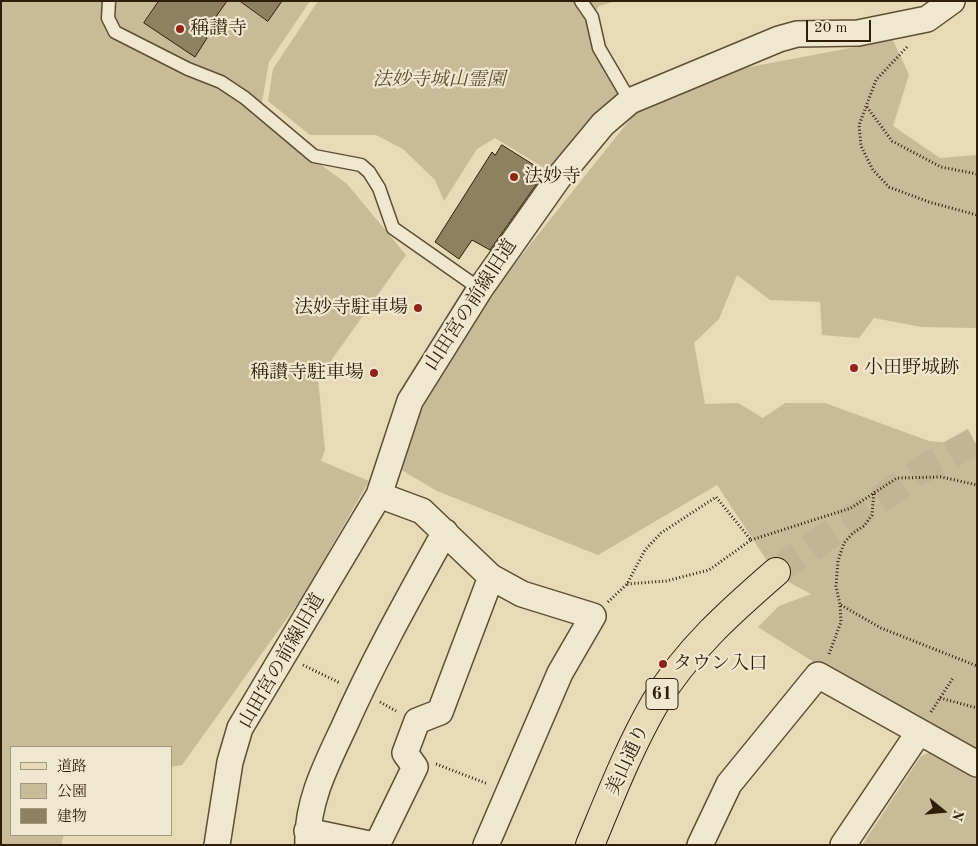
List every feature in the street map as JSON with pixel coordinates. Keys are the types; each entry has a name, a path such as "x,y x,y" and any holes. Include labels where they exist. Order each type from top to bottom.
{"main road":[{"name":"美山通り","path":"590,845 624,764 656,702 690,655 728,613 776,572"}],"street":[{"name":"山田宮の前線旧道","path":"217,845 230,762 240,728 379,495 410,401 480,289 559,177 603,124 630,100 788,37 797,34 858,33 927,19 952,1"},
{"path":"379,495 422,511 491,577 522,594 593,616 560,673 486,845"},
{"path":"445,532 359,692 314,798 308,838 375,845 415,767 405,753 417,721 440,712 491,577"},
{"path":"700,845 729,784 818,674 977,764"},
{"path":"843,845 918,732"}],"lane":[{"path":"109,1 108,18 115,32 188,69 221,82 245,98 314,156 361,165 370,172 379,188 392,228 480,289"},
{"path":"581,1 592,17 599,48 630,100"}],"path":[{"path":"927,19 900,57 876,80 859,125 861,146 873,170 889,187 929,202 977,215"},
{"path":"867,106 892,141 941,167 977,174"},
{"path":"752,540 716,497 662,533 645,550 627,584 666,581 709,570 752,540 851,508 874,491 898,478 941,477 977,485"},
{"path":"831,649 841,622 836,586 838,561 844,543 853,533 864,526 872,515 874,491"},
{"path":"840,605 881,628 977,666"},
{"path":"311,669 417,721"},
{"path":"918,732 953,678"},
{"path":"940,698 977,708"},
{"path":"429,761 510,793"}],"green space":[{"path":"1,1 310,1 269,62 262,102 252,114 347,184 406,255 318,379 325,450 321,461 369,481 303,596 182,765 172,767 172,746 10,746 10,836 64,836 61,845 1,845"},
{"name":"法妙寺城山霊園","path":"318,1 616,1 599,6 592,17 599,48 630,101 559,177 495,138 477,149 444,201 435,180 403,149 376,135 310,135 268,101 273,69"},
{"path":"893,40 909,75 893,126 940,158 977,155 977,328 922,327 874,318 859,338 822,335 820,302 770,300 737,275 719,319 694,343 705,404 738,403 763,418 785,403 825,403 929,441 968,445 977,442 977,764 818,675 812,661 758,627 779,606 811,594 777,576 717,485 598,555 437,491 398,468 437,361 644,102 728,71"},
{"path":"933,751 977,775 977,845 862,845 921,756"}],"building":[{"name":"稱讃寺","path":"159,1 227,1 203,35 207,38 195,57 144,23"},
{"path":"240,1 282,1 268,21"},
{"path":"502,145 545,172 490,250 472,240 459,259 435,242 492,152 495,155"}],"tunnel":[{"path":"776,572 918,472 977,440"}],"place":[{"name":"稱讃寺","path":"180,29"},
{"name":"法妙寺","path":"514,177"},
{"name":"法妙寺駐車場","path":"418,308"},
{"name":"小田野城跡","path":"854,368"},
{"name":"稱讃寺駐車場","path":"374,373"},
{"name":"タウン入口","path":"663,664"}]}
